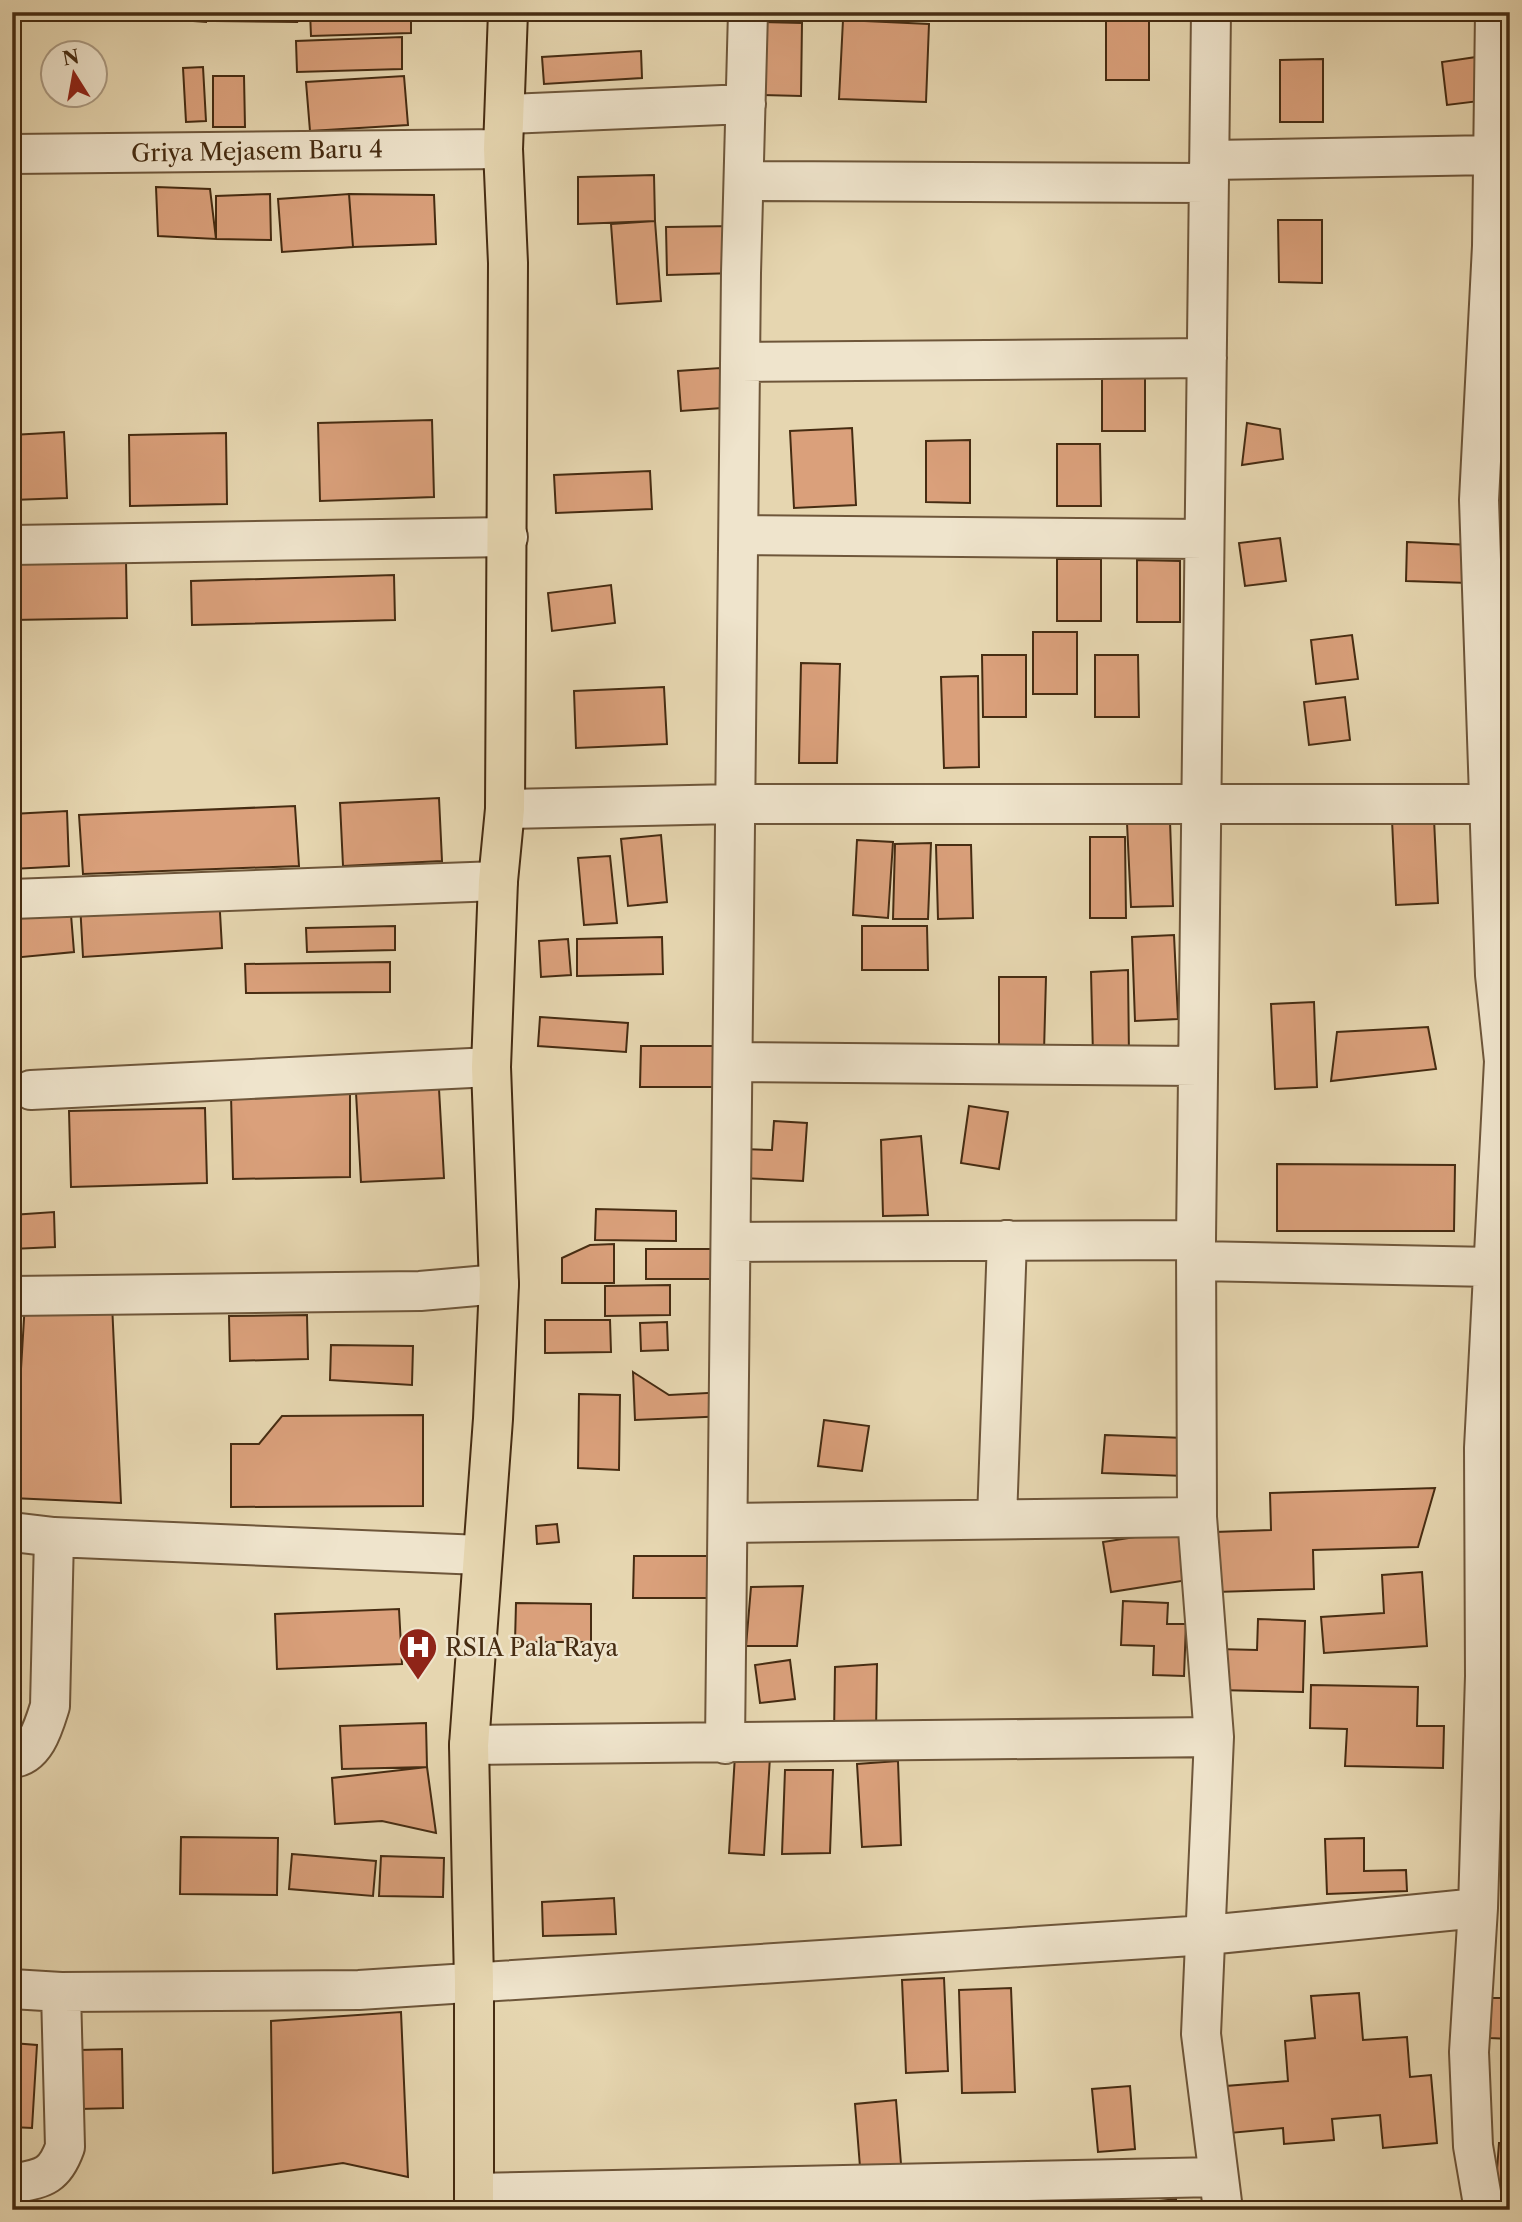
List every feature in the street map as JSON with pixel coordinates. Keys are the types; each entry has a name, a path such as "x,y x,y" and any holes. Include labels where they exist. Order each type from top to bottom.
{"main road":[{"path":"474,2201 474,1982 469,1745 481,1555 494,1419 499,1284 491,1068 498,881 505,808 508,264 504,132 508,12"}],"street":[{"path":"725,1744 741,273 748,12"},
{"path":"474,2201 1220,2193 1200,2034 1207,1935 1214,1737 1197,1517 1198,1066 1212,12"},
{"path":"1484,2210 1474,2146 1469,2052 1497,1675 1497,1448 1492,1267 1507,1061 1495,975 1479,500 1502,193 1493,155 1495,12"},
{"name":"Griya Mejasem Baru 4","path":"12,154 504,132 746,104"},
{"path":"745,181 1209,171 1493,155"},
{"path":"742,362 1207,358"},
{"path":"739,535 1204,539"},
{"path":"12,545 508,537"},
{"path":"505,808 1201,802 1489,804"},
{"path":"12,899 498,881"},
{"path":"733,1062 1198,1066"},
{"path":"31,1090 491,1068"},
{"path":"731,1241 1007,1240 1492,1267"},
{"path":"997,1519 1007,1240"},
{"path":"12,1296 419,1291 499,1284"},
{"path":"728,1523 1197,1517"},
{"path":"12,1532 54,1537 481,1555"},
{"path":"12,1758 32,1747 43,1729 50,1706 54,1537"},
{"path":"469,1745 1214,1737"},
{"path":"12,1989 61,1992 359,1990 1207,1935 1478,1908"},
{"path":"12,2184 50,2173 59,2165 65,2147 61,1992"}],"building":[{"path":"30,12 92,12 92,19 30,19"},
{"path":"152,12 206,12 206,22 152,18"},
{"path":"215,12 295,12 297,22 215,21"},
{"path":"310,12 411,12 411,33 311,36"},
{"path":"1106,18 1149,18 1149,80 1106,80"},
{"path":"843,20 929,24 926,102 839,99"},
{"path":"760,22 802,23 801,96 758,95"},
{"path":"402,37 402,69 297,72 296,41"},
{"path":"641,51 642,78 544,84 542,57"},
{"path":"1483,56 1488,100 1447,105 1442,62"},
{"path":"1323,59 1323,122 1280,122 1280,60"},
{"path":"203,67 206,121 186,122 183,68"},
{"path":"213,76 244,76 245,127 213,127"},
{"path":"404,76 408,125 310,131 306,82"},
{"path":"654,175 655,221 578,224 578,177"},
{"path":"156,187 210,189 216,239 158,236"},
{"path":"270,194 271,240 216,239 216,196"},
{"path":"349,194 353,247 282,252 278,199"},
{"path":"349,194 434,195 436,244 353,247"},
{"path":"1278,220 1322,220 1322,283 1279,282"},
{"path":"655,221 661,301 617,304 611,224"},
{"path":"735,226 736,273 667,275 666,227"},
{"path":"720,368 722,408 681,411 678,371"},
{"path":"1102,369 1145,369 1145,431 1102,431"},
{"path":"432,420 434,497 320,501 318,423"},
{"path":"1247,423 1280,429 1283,459 1242,465"},
{"path":"852,428 856,505 794,508 790,431"},
{"path":"64,432 67,498 12,500 12,435"},
{"path":"226,433 227,504 130,506 129,435"},
{"path":"970,440 970,503 926,502 926,441"},
{"path":"1057,444 1100,444 1101,506 1057,506"},
{"path":"650,471 652,509 556,513 554,475"},
{"path":"1280,538 1286,581 1245,586 1239,543"},
{"path":"1407,542 1471,545 1469,583 1406,581"},
{"path":"1057,559 1101,559 1101,621 1057,621"},
{"path":"126,560 127,618 12,620 12,563"},
{"path":"1137,560 1180,561 1180,622 1137,622"},
{"path":"394,575 395,620 192,625 191,581"},
{"path":"611,585 615,623 552,631 548,593"},
{"path":"1033,632 1077,632 1077,694 1033,694"},
{"path":"1352,635 1358,679 1316,684 1311,640"},
{"path":"982,655 1026,655 1026,717 983,717"},
{"path":"1095,655 1138,655 1139,717 1095,717"},
{"path":"801,663 840,664 837,763 799,763"},
{"path":"978,676 979,767 944,768 941,677"},
{"path":"664,687 667,744 576,748 574,691"},
{"path":"1345,697 1350,740 1309,745 1304,702"},
{"path":"439,798 442,861 343,866 340,803"},
{"path":"295,806 299,866 83,874 79,815"},
{"path":"67,811 69,866 12,869 12,814"},
{"path":"1434,819 1438,903 1396,905 1392,820"},
{"path":"1170,821 1173,906 1131,907 1127,823"},
{"path":"661,835 667,902 628,906 621,839"},
{"path":"1090,837 1125,837 1126,918 1090,918"},
{"path":"857,840 893,842 888,918 853,915"},
{"path":"931,843 928,919 893,919 895,844"},
{"path":"936,845 971,845 973,918 938,919"},
{"path":"610,856 617,923 584,925 578,858"},
{"path":"219,895 222,948 83,957 80,903"},
{"path":"70,902 74,952 12,958 12,908"},
{"path":"395,926 395,950 307,952 306,928"},
{"path":"862,926 927,926 928,970 862,970"},
{"path":"1174,935 1178,1019 1135,1021 1132,937"},
{"path":"662,937 663,974 577,976 577,939"},
{"path":"568,939 571,975 541,977 539,941"},
{"path":"390,962 390,992 246,993 245,964"},
{"path":"1128,970 1129,1057 1093,1056 1091,972"},
{"path":"999,977 1046,977 1044,1052 999,1049"},
{"path":"1314,1002 1317,1087 1275,1089 1271,1004"},
{"path":"540,1017 628,1023 626,1052 538,1046"},
{"path":"1428,1027 1436,1069 1331,1081 1337,1032"},
{"path":"641,1046 724,1046 724,1087 640,1087"},
{"path":"438,1071 444,1178 361,1182 355,1075"},
{"path":"350,1093 350,1177 233,1179 231,1095"},
{"path":"969,1106 1008,1112 999,1169 961,1163"},
{"path":"205,1108 207,1183 71,1187 69,1111"},
{"path":"774,1121 807,1123 803,1181 741,1178 743,1149 772,1150"},
{"path":"921,1136 928,1215 883,1216 881,1140"},
{"path":"1277,1164 1455,1165 1454,1231 1277,1231"},
{"path":"596,1209 676,1211 676,1241 595,1240"},
{"path":"54,1212 55,1247 12,1249 12,1215"},
{"path":"614,1244 614,1283 562,1283 562,1258 590,1245"},
{"path":"646,1249 723,1249 723,1279 646,1279"},
{"path":"670,1285 670,1315 605,1316 605,1286"},
{"path":"25,1302 112,1303 121,1503 12,1498 12,1420 18,1419"},
{"path":"307,1315 308,1359 230,1361 229,1316"},
{"path":"545,1320 610,1320 611,1352 545,1353"},
{"path":"667,1322 668,1350 641,1351 640,1323"},
{"path":"331,1345 413,1346 412,1385 330,1380"},
{"path":"633,1372 669,1395 727,1392 728,1416 635,1420"},
{"path":"579,1394 620,1395 619,1470 578,1468"},
{"path":"423,1415 423,1506 231,1507 231,1444 259,1444 282,1416"},
{"path":"824,1420 869,1426 862,1471 818,1466"},
{"path":"1105,1435 1185,1438 1185,1476 1102,1473"},
{"path":"1435,1488 1418,1547 1313,1550 1314,1589 1216,1592 1215,1532 1271,1530 1270,1493"},
{"path":"557,1524 559,1542 537,1544 536,1526"},
{"path":"1180,1530 1188,1580 1111,1592 1103,1542"},
{"path":"634,1556 716,1556 715,1598 633,1598"},
{"path":"1422,1572 1427,1646 1324,1653 1321,1617 1384,1613 1382,1575"},
{"path":"803,1586 797,1646 746,1646 751,1587"},
{"path":"1123,1601 1168,1603 1167,1624 1186,1624 1184,1676 1153,1675 1154,1646 1121,1645"},
{"path":"516,1603 591,1604 591,1642 515,1642"},
{"path":"399,1609 402,1664 277,1669 275,1614"},
{"path":"1258,1619 1305,1621 1303,1692 1217,1690 1218,1649 1257,1650"},
{"path":"790,1660 795,1699 760,1703 755,1665"},
{"path":"877,1664 876,1734 834,1735 835,1667"},
{"path":"1311,1685 1418,1687 1417,1726 1444,1726 1443,1768 1345,1766 1347,1729 1310,1728"},
{"path":"426,1723 427,1767 342,1769 340,1726"},
{"path":"735,1755 770,1757 764,1855 729,1853"},
{"path":"898,1761 901,1845 862,1847 857,1764"},
{"path":"427,1767 436,1833 382,1821 335,1824 332,1778"},
{"path":"785,1770 833,1770 830,1853 782,1854"},
{"path":"181,1837 278,1838 277,1895 180,1894"},
{"path":"1364,1838 1364,1871 1406,1870 1407,1891 1327,1894 1325,1839"},
{"path":"292,1854 376,1861 373,1896 289,1889"},
{"path":"381,1856 444,1858 443,1897 379,1896"},
{"path":"614,1898 616,1934 543,1936 542,1902"},
{"path":"944,1978 948,2071 906,2073 902,1980"},
{"path":"1011,1988 1015,2092 962,2093 959,1990"},
{"path":"1359,1993 1363,2040 1407,2037 1410,2077 1431,2075 1437,2143 1383,2148 1380,2115 1332,2119 1334,2140 1284,2144 1283,2128 1230,2133 1226,2086 1288,2081 1285,2041 1315,2038 1311,1996"},
{"path":"1491,1998 1510,1998 1510,2039 1490,2038"},
{"path":"401,2012 408,2177 343,2163 273,2173 271,2021"},
{"path":"12,2043 37,2045 32,2128 12,2127"},
{"path":"122,2049 123,2108 79,2109 78,2050"},
{"path":"1130,2086 1135,2149 1098,2152 1092,2089"},
{"path":"896,2100 901,2164 860,2167 855,2104"},
{"path":"1499,2143 1510,2143 1510,2184 1496,2184"},
{"path":"1176,2199 1177,2210 1096,2210 1096,2208"}],"place":[{"name":"RSIA Pala Raya","path":"418,1681"}]}
